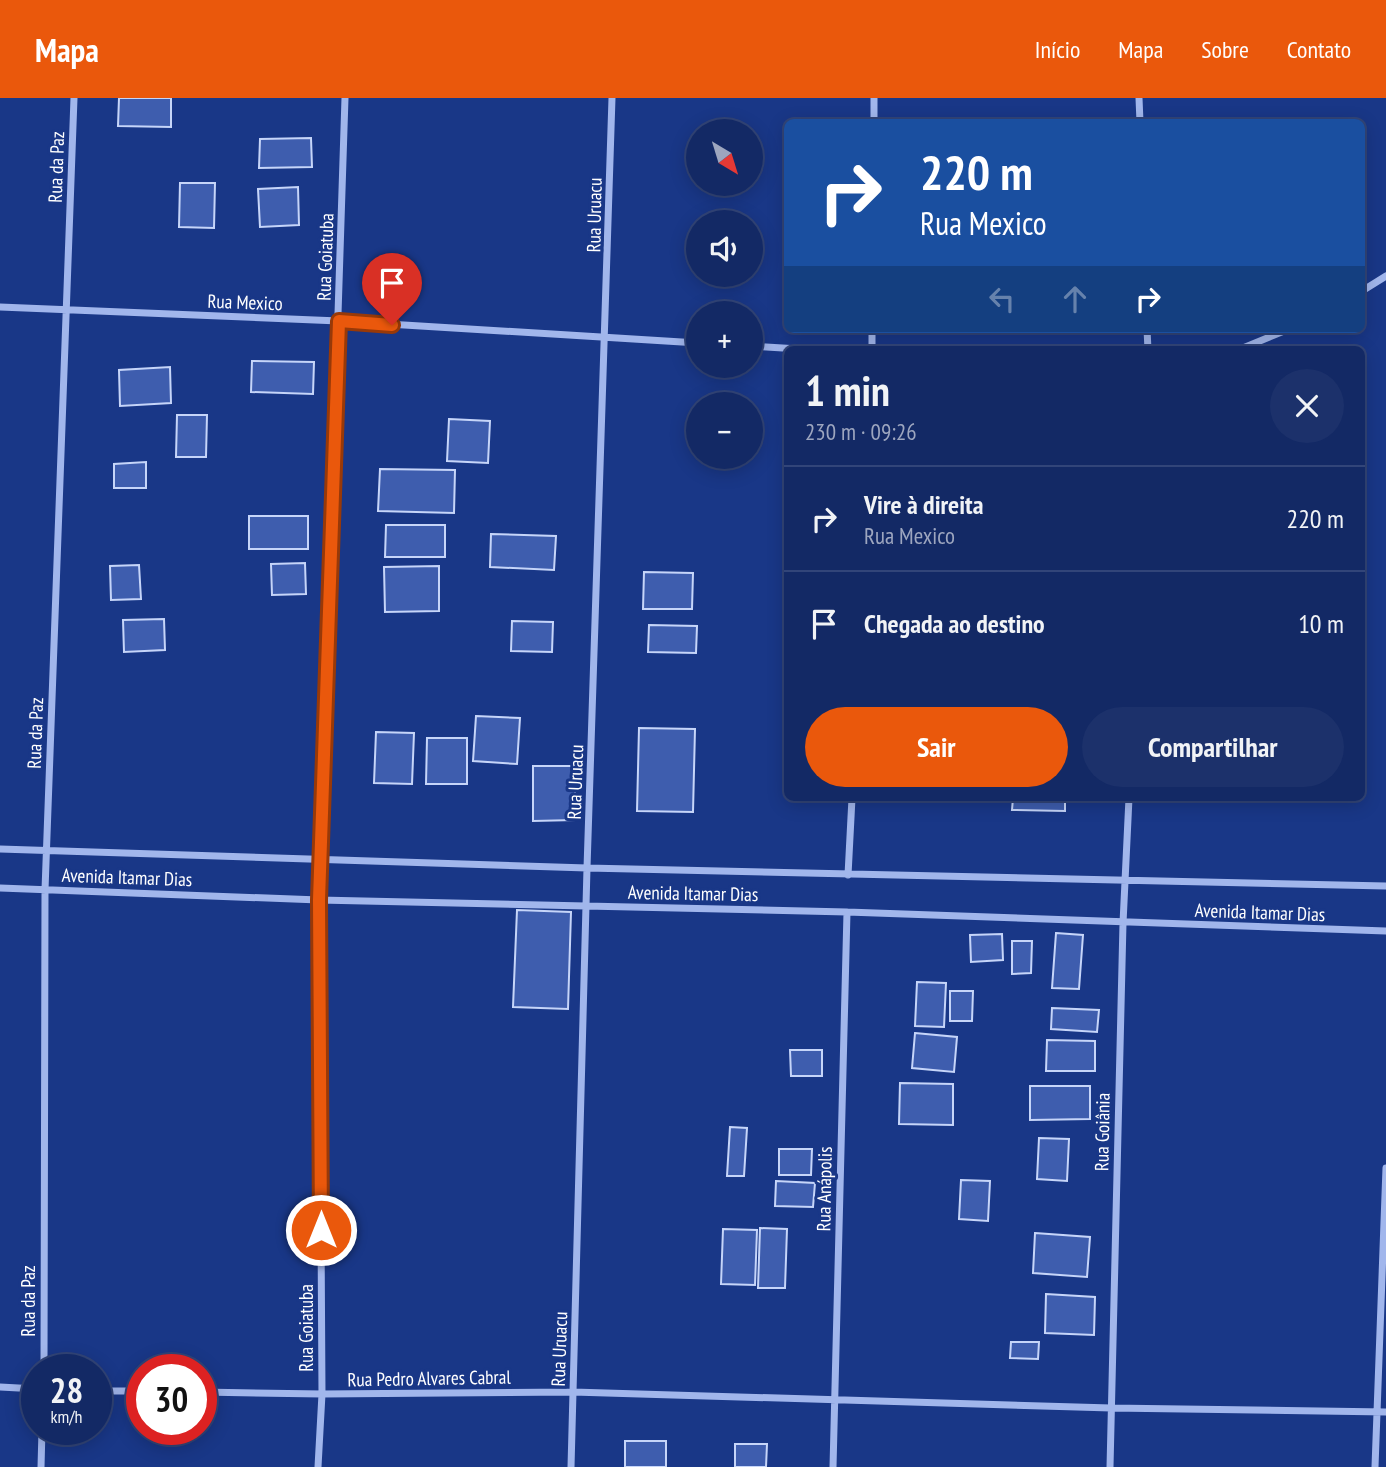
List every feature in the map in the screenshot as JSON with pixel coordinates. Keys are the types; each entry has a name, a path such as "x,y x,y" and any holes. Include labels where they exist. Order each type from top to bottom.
{"street":[{"name":"Rua da Paz","path":"44,1354 45,890 74,98"},
{"name":"Rua Goiatuba","path":"318,1467 323,1394 319,900 345,98"},
{"name":"Rua Uruacu","path":"571,1467 612,98"},
{"path":"874,98 874,119"},
{"path":"1139,98 1140,119"},
{"path":"1365,289 1386,276"},
{"name":"Rua Mexico","path":"0,307 339,321 686,342"},
{"path":"1248,346 1279,333"},
{"path":"763,347 784,348"},
{"path":"848,875 852,801"},
{"name":"Rua Goiânia","path":"1110,1467 1123,923 1129,801"},
{"name":"Avenida Itamar Dias","path":"0,849 587,869 1386,886"},
{"name":"Avenida Itamar Dias","path":"0,888 319,900 847,912 1386,931"},
{"name":"Rua Anápolis","path":"833,1467 847,912"},
{"path":"1376,1467 1386,1168"},
{"path":"0,1387 21,1388"},
{"name":"Rua Pedro Alvares Cabral","path":"217,1392 573,1392 1111,1408 1386,1412"},
{"path":"41,1467 42,1445"}],"building":[{"path":"119,98 171,98 171,127 118,126"},
{"path":"311,138 312,167 259,168 260,139"},
{"path":"180,183 215,183 214,228 179,227"},
{"path":"298,187 299,225 260,227 258,189"},
{"path":"252,361 314,362 313,394 251,392"},
{"path":"170,367 171,403 120,406 119,370"},
{"path":"177,415 207,415 206,457 176,457"},
{"path":"449,419 490,421 488,463 447,461"},
{"path":"146,462 146,488 114,488 114,464"},
{"path":"380,469 455,470 454,513 378,511"},
{"path":"249,516 308,516 308,549 249,549"},
{"path":"386,525 445,525 445,557 385,557"},
{"path":"491,534 556,536 554,570 490,567"},
{"path":"305,563 306,594 272,595 271,564"},
{"path":"139,565 141,599 111,600 110,566"},
{"path":"439,566 439,611 385,612 384,567"},
{"path":"644,572 693,573 692,609 643,609"},
{"path":"164,619 165,650 124,652 123,620"},
{"path":"512,621 553,622 552,652 511,651"},
{"path":"649,625 697,626 696,653 648,652"},
{"path":"476,716 520,718 517,764 473,761"},
{"path":"639,728 695,729 693,812 637,811"},
{"path":"376,732 414,733 412,784 374,783"},
{"path":"427,738 467,738 467,784 426,784"},
{"path":"533,766 575,766 575,820 533,821"},
{"path":"1013,801 1065,801 1065,811 1012,810"},
{"path":"517,910 571,912 568,1009 513,1007"},
{"path":"1056,933 1083,935 1079,989 1052,988"},
{"path":"1002,934 1003,960 971,962 970,935"},
{"path":"1012,941 1032,941 1031,973 1012,974"},
{"path":"917,982 946,983 944,1027 915,1026"},
{"path":"950,991 973,991 972,1021 950,1021"},
{"path":"1052,1008 1099,1010 1097,1032 1051,1029"},
{"path":"915,1033 957,1037 954,1072 912,1068"},
{"path":"1047,1040 1095,1041 1095,1071 1046,1071"},
{"path":"790,1050 822,1050 822,1076 791,1076"},
{"path":"900,1083 953,1084 953,1125 899,1124"},
{"path":"1030,1086 1090,1086 1090,1119 1030,1120"},
{"path":"730,1127 747,1128 744,1176 727,1176"},
{"path":"1039,1138 1069,1139 1067,1181 1037,1179"},
{"path":"779,1149 812,1149 811,1175 779,1175"},
{"path":"961,1180 990,1181 988,1221 959,1219"},
{"path":"776,1181 815,1183 813,1207 775,1206"},
{"path":"760,1228 787,1229 785,1288 758,1288"},
{"path":"723,1229 757,1230 755,1285 721,1284"},
{"path":"1035,1233 1090,1237 1087,1277 1033,1273"},
{"path":"1046,1294 1095,1297 1094,1335 1045,1333"},
{"path":"1011,1342 1039,1342 1038,1359 1010,1358"},
{"path":"625,1441 666,1441 666,1467 625,1467"},
{"path":"735,1444 767,1444 766,1467 735,1467"}],"route":[{"path":"321,1230 319,900 339,321 392,325"}]}
